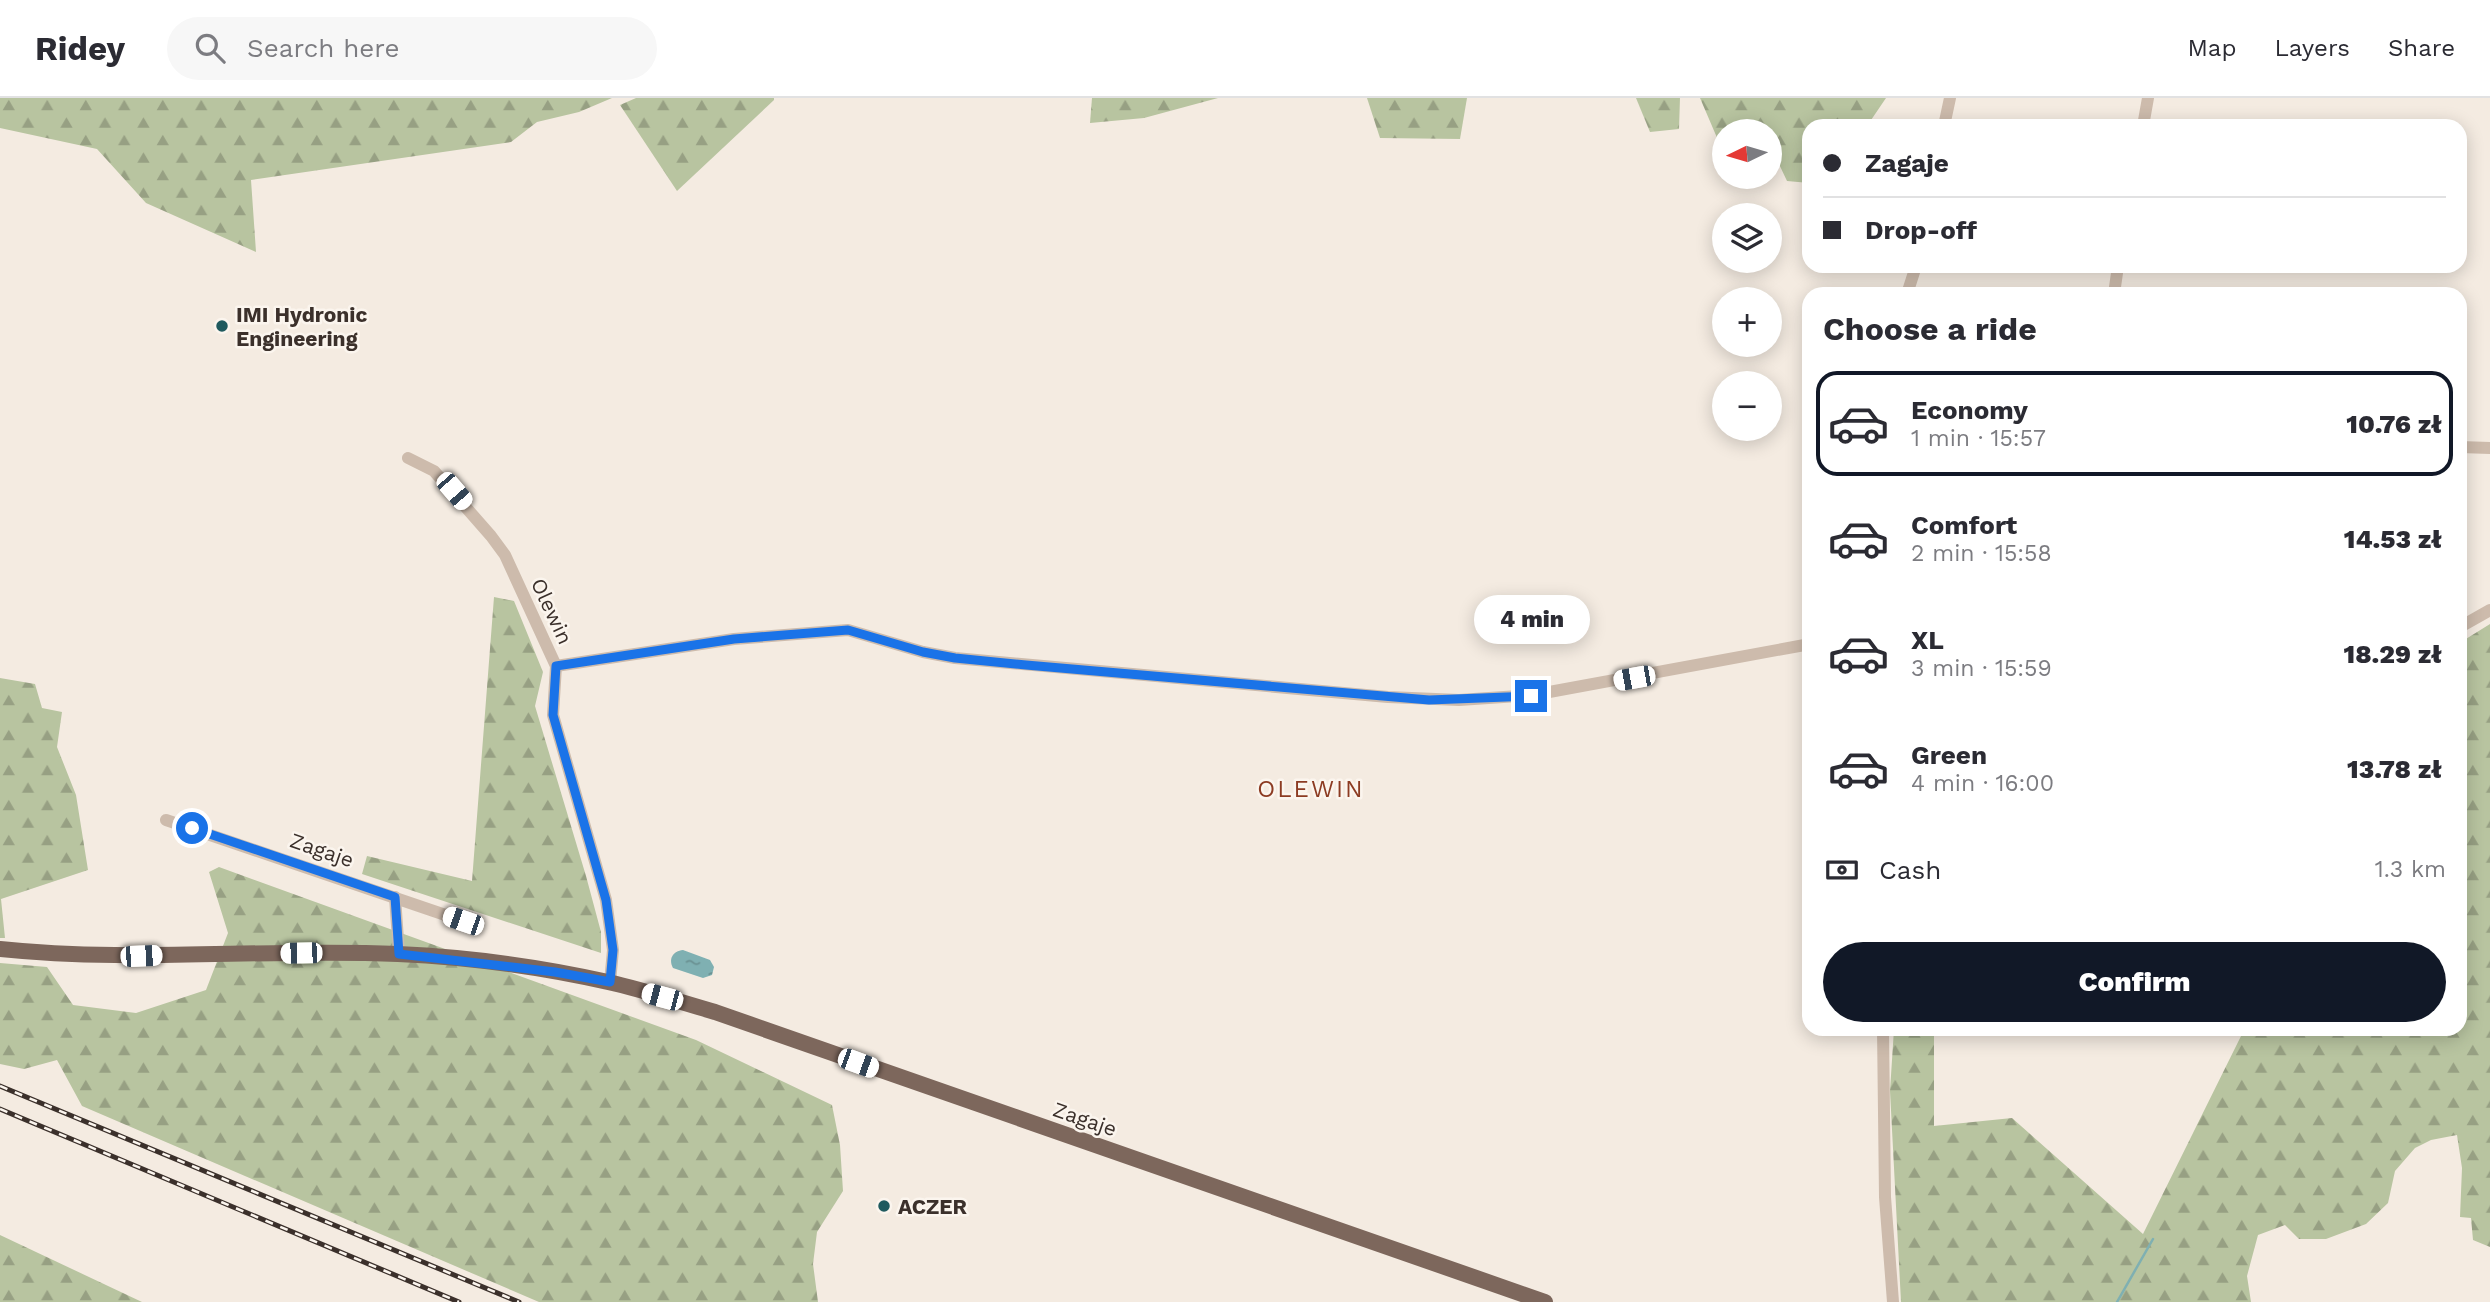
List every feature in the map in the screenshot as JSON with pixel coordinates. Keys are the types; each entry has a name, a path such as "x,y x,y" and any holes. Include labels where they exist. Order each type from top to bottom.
{"main road":[{"name":"Zagaje","path":"0,949 141,956 328,952 399,954 555,972 610,982 715,1012 1545,1302"}],"street":[{"path":"1946,119 1950,98"},
{"path":"2144,119 2148,98"},
{"path":"2467,447 2490,448"},
{"name":"Olewin","path":"408,458 434,471 505,555 556,666 553,715 606,900 613,950 610,982"},
{"path":"2467,622 2490,610"},
{"path":"556,666 734,639 848,630 923,652 955,658 1388,697 1459,700 1534,695 1802,645"},
{"name":"Zagaje","path":"166,820 463,921"},
{"path":"395,897 399,954"},
{"path":"1883,1036 1885,1197 1893,1302"}],"green space":[{"path":"0,98 612,98 579,112 537,122 511,142 251,180 256,252 146,203 97,149 0,128"},
{"path":"636,98 774,100 677,191 620,105"},
{"path":"1092,98 1218,98 1144,118 1090,123"},
{"path":"1367,98 1467,98 1460,139 1380,138"},
{"path":"1636,98 1680,98 1679,129 1650,132"},
{"path":"1700,98 1886,98 1872,119 1802,119 1802,182 1787,181 1782,170 1782,119 1712,119 1712,126"},
{"path":"494,597 514,601 543,672 535,706 601,932 601,953 362,874 367,856 472,881"},
{"path":"2490,624 2490,1247 2473,1240 2471,1218 2460,1217 2462,1168 2457,1135 2431,1140 2415,1148 2395,1171 2388,1203 2366,1224 2326,1239 2299,1239 2285,1225 2258,1235 2247,1276 2251,1302 1901,1302 1890,1091 1894,1036 1934,1036 1934,1126 2012,1118 2143,1234 2241,1036 2467,1036 2467,638"},
{"path":"0,678 35,684 42,708 62,712 57,747 76,795 88,870 1,899 5,938 0,938"},
{"path":"219,867 696,1040 832,1105 840,1145 843,1191 817,1232 813,1264 818,1302 539,1302 82,1106 57,1060 24,1069 0,1064 0,963 47,967 73,1005 136,1013 206,990 228,933 209,872"},
{"path":"0,1235 142,1302 0,1302"}],"water":[{"path":"683,950 710,960 714,967 712,975 703,978 673,968 672,956"}],"waterway":[{"path":"2117,1302 2153,1239"}],"railway":[{"path":"0,1086 519,1302"},
{"path":"0,1109 459,1302"}],"place":[{"name":"IMI Hydronic Engineering","path":"222,326"},
{"name":"ACZER","path":"884,1206"}],"district":[{"name":"OLEWIN","path":"1311,789"}],"route":[{"path":"192,828 395,897 399,954 445,957 610,982 613,950 606,900 553,715 556,666 734,639 848,630 923,652 1026,665 1429,700 1531,696"}]}
